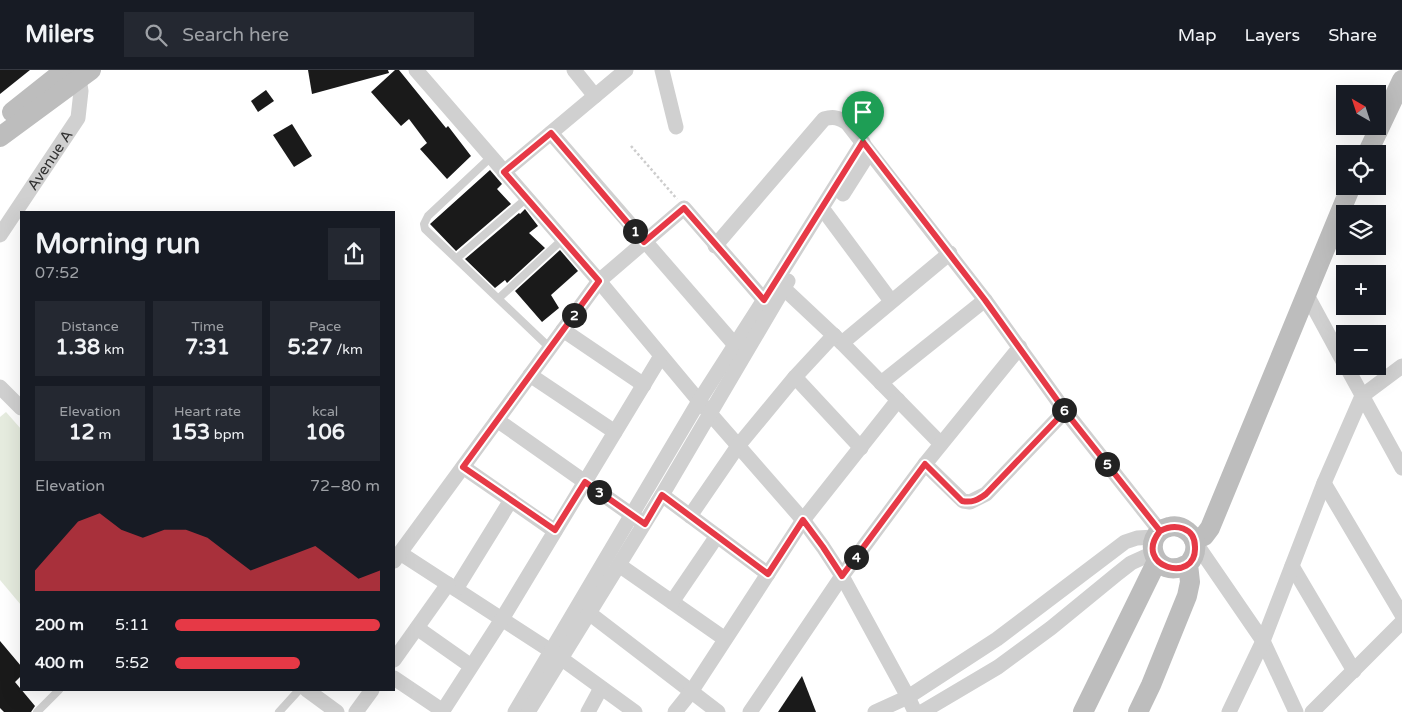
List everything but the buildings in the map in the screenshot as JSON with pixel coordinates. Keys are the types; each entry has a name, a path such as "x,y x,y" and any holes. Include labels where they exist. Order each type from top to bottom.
{"street":[{"path":"574,70 595,96"},
{"path":"504,172 626,70"},
{"path":"662,70 676,127"},
{"path":"0,122 77,72"},
{"path":"0,137 77,72"},
{"name":"Avenue A","path":"0,235 78,118 81,99 77,72"},
{"path":"423,72 491,157 803,520 842,576 915,712"},
{"path":"1371,145 1402,80"},
{"path":"716,246 824,119 838,118 847,123 950,253 1020,347 1156,546 1164,566 1172,569 1189,564"},
{"path":"551,133 735,346"},
{"path":"516,712 556,654 589,613 645,524 710,414 780,285 866,148"},
{"path":"1195,541 1204,536 1210,528 1348,195"},
{"path":"635,712 556,654 452,586 397,557 599,281 684,208 764,300"},
{"path":"825,212 891,301"},
{"path":"690,516 738,446 795,377 838,339 891,301 950,253"},
{"path":"528,712 556,654 632,515 699,401 764,300 780,285"},
{"path":"780,285 838,339 941,444"},
{"path":"1307,295 1336,349"},
{"path":"882,383 985,300"},
{"path":"563,330 644,385"},
{"path":"750,712 842,576 925,464 1020,347"},
{"path":"395,679 442,712 502,619 661,356"},
{"path":"1229,712 1263,641 1324,483 1362,396 1402,366"},
{"path":"530,375 615,432"},
{"path":"1350,375 1400,458"},
{"path":"795,377 861,448"},
{"path":"0,387 20,407"},
{"path":"675,712 691,692 803,520 898,400"},
{"path":"925,464 962,501 970,502 979,499 986,494 1065,411"},
{"path":"497,420 645,524"},
{"path":"463,467 555,530"},
{"path":"1324,483 1402,615"},
{"path":"662,495 768,574"},
{"path":"395,659 417,628 452,586 511,500"},
{"path":"1083,712 1156,546 1168,527 1176,526 1184,528 1190,533 1220,581 1263,641 1296,712"},
{"path":"672,602 717,536"},
{"path":"875,712 908,697 997,639 1120,546 1137,538 1156,546"},
{"path":"1138,712 1187,596 1190,582 1189,564 1196,550 1195,541"},
{"path":"922,712 998,667 1051,628 1131,563 1156,546"},
{"path":"619,564 725,639"},
{"path":"1189,564 1220,581"},
{"path":"1292,566 1354,671"},
{"path":"589,613 718,712"},
{"path":"1312,712 1402,622"},
{"path":"417,628 471,666"},
{"path":"588,712 601,688"},
{"path":"307,691 337,712"},
{"path":"356,712 371,691"}],"lane":[{"path":"491,157 428,216 424,224 425,229 550,348"},
{"path":"457,258 527,198"},
{"path":"499,298 562,239"},
{"path":"37,712 58,691"},
{"path":"279,712 298,691"}],"path":[{"path":"631,146 684,208"}],"shaded area":[{"path":"6,412 20,428 20,604 0,580 0,417"}],"route":[{"path":"863,142 764,300 684,208 644,242 551,133 504,172 599,281 463,467 555,530 585,482 645,524 662,495 768,574 803,520 842,576 925,464 962,501 970,502 979,499 986,494 1065,411 1128,491 1160,531 1153,545 1153,553 1157,561 1172,569 1180,568 1190,563 1196,550 1195,542 1190,533 1184,528 1176,526 1160,531 1065,411 950,253 863,142"}]}
